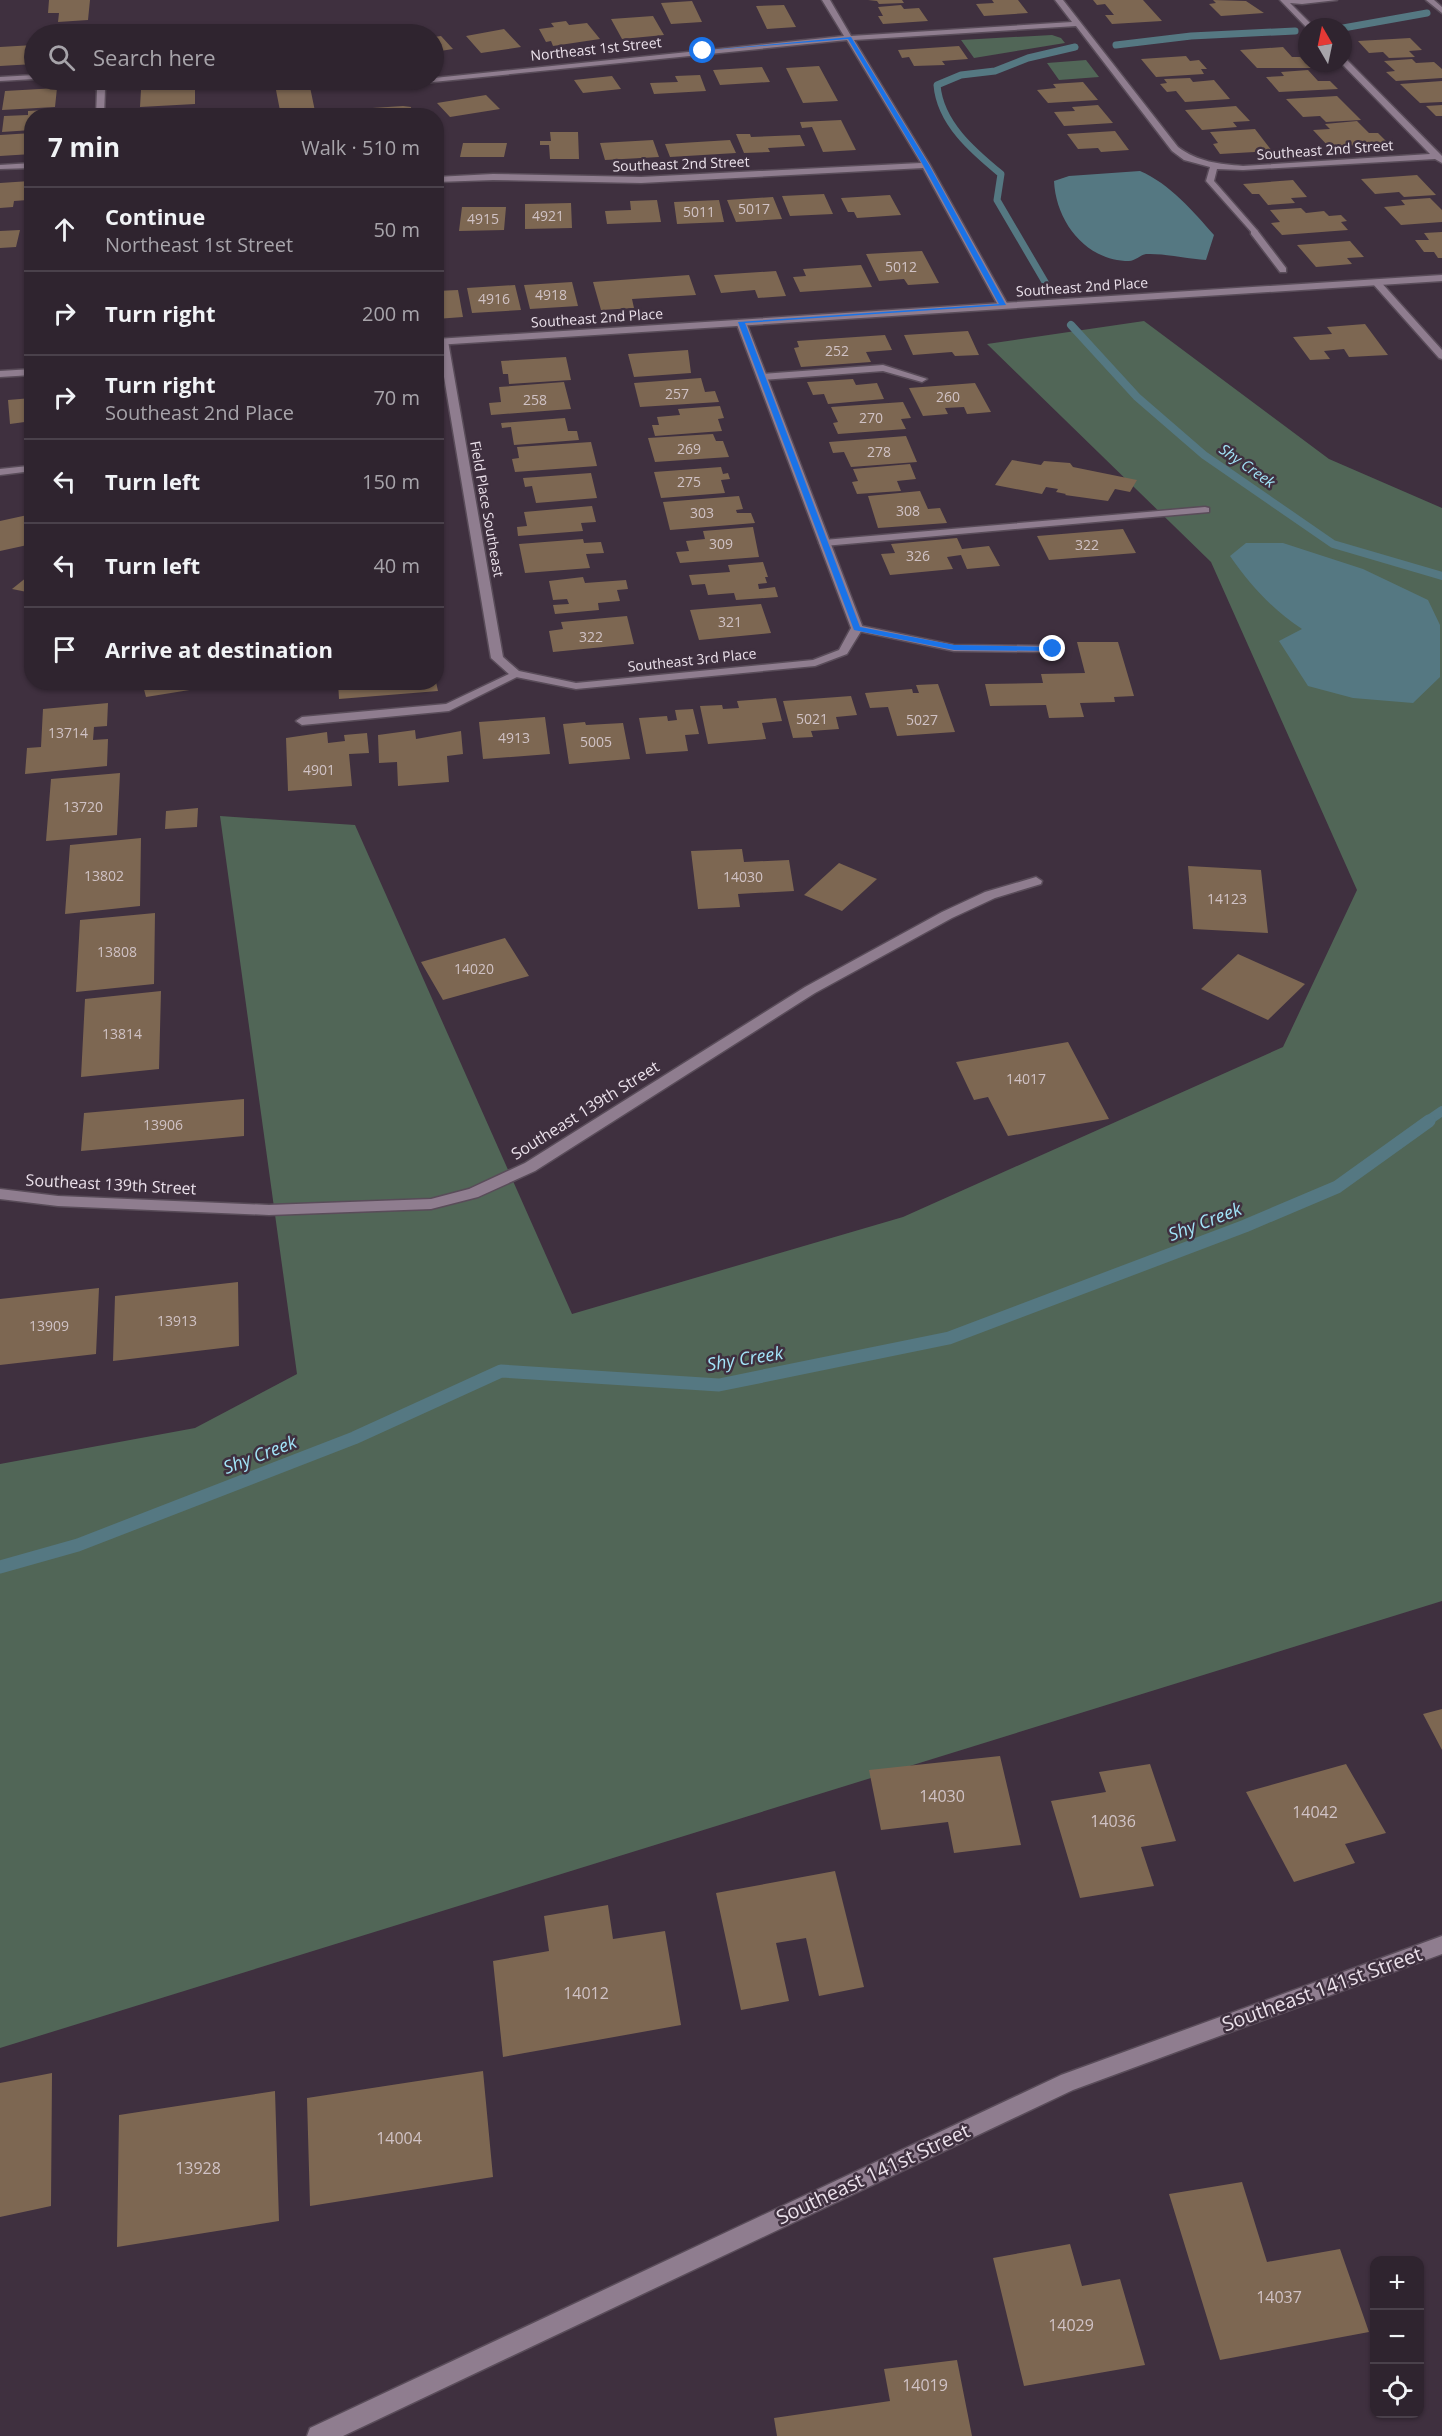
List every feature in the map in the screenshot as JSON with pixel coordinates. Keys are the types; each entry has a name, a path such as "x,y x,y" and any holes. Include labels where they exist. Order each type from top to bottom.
{"street":[{"path":"826,0 926,165 1003,305"},
{"name":"Southeast 2nd Street","path":"1059,0 1175,149 1187,158 1214,166 1243,168 1439,159"},
{"path":"1286,0 1302,2 1333,0"},
{"path":"1286,0 1302,18"},
{"path":"1430,0 1442,10"},
{"name":"Northeast 1st Street","path":"444,79 849,38 1079,24"},
{"path":"1352,70 1439,159"},
{"path":"0,79 24,78"},
{"path":"100,108 101,90"},
{"name":"Southeast 2nd Street","path":"444,180 493,177 651,180 926,165"},
{"path":"0,167 24,166"},
{"path":"1214,166 1210,181 1283,270"},
{"name":"Southeast 2nd Place","path":"444,341 1442,278"},
{"path":"1376,282 1442,356"},
{"path":"741,322 857,628 954,648 1053,649"},
{"name":"Field Place Southeast","path":"444,363 497,658 515,674"},
{"path":"762,377 883,368 922,379"},
{"path":"0,374 24,372"},
{"path":"0,472 24,469"},
{"path":"824,543 1205,510"},
{"name":"Southeast 3rd Place","path":"515,674 576,686 815,663 843,652 857,628"},
{"path":"302,721 449,707 515,674"},
{"name":"Southeast 139th Street","path":"0,1194 58,1201 269,1210 431,1204 473,1193 530,1167 810,990 947,915 990,895 1036,881"},
{"name":"Southeast 141st Street","path":"318,2436 1068,2082 1442,1945"}],"green space":[{"path":"1052,35 1061,38 1065,43 974,58 961,40"},
{"path":"1086,60 1099,77 1059,80 1047,63"},
{"path":"1144,321 1329,459 1442,508 1442,1601 0,2048 0,1464 195,1428 297,1374 220,816 355,825 572,1314 903,1217 1283,1047 1357,890 1211,562 987,344"}],"water":[{"path":"1140,171 1171,191 1214,235 1206,260 1153,254 1131,261 1114,259 1099,254 1087,246 1067,224 1056,196 1054,181 1069,176"},
{"path":"1246,543 1283,543 1363,569 1428,600 1440,625 1440,677 1413,703 1353,698 1308,686 1279,641 1302,629 1263,596 1230,556"}],"building":[{"path":"49,0 90,0 88,20 58,22 59,13 48,13"},
{"path":"868,0 902,0 904,3 879,4 877,1"},
{"path":"992,0 1018,0 1028,13 984,16 976,4 994,3"},
{"path":"1093,0 1143,0 1162,21 1112,24 1105,15 1114,15 1105,4 1097,5"},
{"path":"1213,0 1246,1 1264,13 1221,16 1209,4 1216,3"},
{"path":"692,1 702,22 671,24 661,3"},
{"path":"784,5 796,27 767,29 756,6"},
{"path":"901,5 904,9 919,8 928,21 883,24 878,16 883,16 878,7"},
{"path":"653,16 664,35 622,39 611,19"},
{"path":"566,21 569,25 587,23 600,39 553,46 551,41 546,42 539,29 554,27 551,23"},
{"path":"504,29 521,47 481,53 466,36"},
{"path":"1410,38 1422,50 1409,51 1415,57 1389,58 1383,52 1369,53 1358,41"},
{"path":"444,39 453,49 444,50"},
{"path":"24,46 24,65 0,66 0,47"},
{"path":"959,46 968,59 942,61 945,65 914,66 909,57 902,58 898,50"},
{"path":"1283,47 1292,57 1298,57 1298,68 1257,68 1240,50"},
{"path":"1186,56 1190,61 1199,60 1207,69 1201,69 1204,74 1156,77 1141,59"},
{"path":"1412,59 1416,63 1434,62 1442,69 1442,78 1396,81 1386,72 1395,71 1384,61"},
{"path":"819,66 838,101 803,103 786,68"},
{"path":"762,67 770,82 720,85 713,70"},
{"path":"1281,72 1310,72 1318,81 1330,81 1338,89 1279,92 1266,77 1284,76"},
{"path":"700,75 706,91 654,94 650,83 678,82 675,76"},
{"path":"612,76 621,89 583,93 574,80"},
{"path":"1190,78 1193,82 1214,80 1230,99 1185,102 1176,91 1167,92 1160,84 1167,83 1164,79"},
{"path":"1442,81 1442,102 1420,103 1400,84"},
{"path":"1083,82 1098,100 1048,103 1037,90 1056,88 1053,84"},
{"path":"57,90 55,107 2,110 5,91"},
{"path":"141,90 195,90 195,104 140,107"},
{"path":"276,90 311,90 314,108 279,108"},
{"path":"486,95 500,109 450,117 437,103"},
{"path":"1337,96 1361,120 1326,122 1320,116 1303,117 1286,99"},
{"path":"1098,105 1113,123 1064,126 1054,112 1075,111 1072,107"},
{"path":"1442,105 1442,116 1436,116 1426,106"},
{"path":"403,106 411,108 372,108"},
{"path":"1236,106 1250,121 1233,122 1237,127 1202,130 1185,110"},
{"path":"24,115 24,131 2,132 4,116"},
{"path":"841,120 856,150 823,152 812,127 802,128 800,122"},
{"path":"1357,121 1369,133 1378,133 1388,143 1329,147 1313,130 1330,129 1325,124"},
{"path":"1255,129 1272,151 1220,154 1213,144 1218,143 1210,132"},
{"path":"1115,131 1129,150 1101,152 1098,148 1078,149 1067,134"},
{"path":"550,132 578,132 579,159 550,159 549,145 540,145 540,141 551,141"},
{"path":"24,134 24,154 0,156 0,135"},
{"path":"736,134 750,134 751,137 800,135 805,146 768,148 770,152 744,153"},
{"path":"653,140 659,157 605,160 600,143"},
{"path":"730,140 736,153 670,157 665,144"},
{"path":"463,143 507,143 504,157 460,157"},
{"path":"1417,175 1436,195 1404,197 1399,192 1375,194 1361,179"},
{"path":"1293,180 1307,197 1291,198 1295,203 1268,205 1259,194 1252,194 1243,184"},
{"path":"24,181 24,200 14,201 13,207 0,208 0,183"},
{"path":"824,194 833,214 790,216 782,196"},
{"path":"890,195 901,215 857,218 854,212 848,212 841,198"},
{"path":"773,197 782,219 736,222 727,200"},
{"path":"1430,198 1442,210 1442,222 1401,225 1384,207 1405,205 1401,200"},
{"path":"657,200 661,222 607,224 605,211 631,210 630,201"},
{"path":"719,200 724,222 677,224 674,202"},
{"path":"571,203 572,228 525,229 525,204"},
{"path":"462,207 506,207 504,230 459,231"},
{"path":"1301,208 1306,213 1324,211 1329,216 1341,215 1347,221 1341,222 1348,230 1282,235 1271,223 1280,222 1270,210"},
{"path":"20,230 16,247 0,248 0,231"},
{"path":"1442,232 1442,258 1438,258 1434,252 1424,252 1415,240 1429,240 1424,233"},
{"path":"1350,241 1364,257 1347,258 1352,264 1316,267 1297,245"},
{"path":"922,251 939,283 908,285 904,279 879,281 866,254"},
{"path":"861,265 872,287 800,292 793,277 806,276 803,269"},
{"path":"776,271 786,296 758,298 755,290 721,293 714,275"},
{"path":"689,275 696,295 632,299 634,308 601,310 593,282"},
{"path":"572,282 578,306 530,309 524,285"},
{"path":"515,285 521,310 472,313 467,288"},
{"path":"458,290 463,317 444,318 444,291"},
{"path":"1365,324 1388,355 1349,357 1344,349 1324,351 1330,359 1310,360 1293,337 1332,334 1327,327"},
{"path":"968,331 979,355 955,356 952,352 913,355 904,335"},
{"path":"885,335 892,350 866,352 871,362 801,367 794,348 799,347 797,341"},
{"path":"688,350 691,373 634,377 628,354"},
{"path":"566,357 571,380 509,384 508,374 503,374 501,361"},
{"path":"701,378 705,392 715,391 719,402 640,407 634,383"},
{"path":"853,379 856,385 877,383 884,399 828,404 824,394 813,395 807,382"},
{"path":"564,382 571,409 491,415 489,403 501,402 499,387"},
{"path":"975,383 991,412 967,414 964,407 945,408 948,414 923,416 909,388"},
{"path":"24,399 24,422 10,424 8,400"},
{"path":"903,402 911,418 901,419 906,429 838,434 833,423 838,422 831,407"},
{"path":"720,406 724,418 718,419 722,431 655,436 652,425 659,425 657,417 680,415 678,409"},
{"path":"565,418 568,431 577,431 579,440 514,445 511,427 502,428 501,423"},
{"path":"713,434 716,441 723,441 729,457 655,462 648,438"},
{"path":"906,436 917,462 851,467 844,452 833,453 829,442"},
{"path":"591,442 597,466 515,472 512,459 519,458 517,447"},
{"path":"1012,460 1041,465 1044,461 1070,463 1073,467 1137,480 1130,492 1115,489 1108,501 1065,495 1056,492 1058,489 1046,487 1042,494 995,485"},
{"path":"910,464 916,479 897,481 901,491 857,494 852,482 858,481 853,469"},
{"path":"721,467 723,474 728,473 730,479 721,480 725,493 661,498 654,472"},
{"path":"591,473 597,498 536,503 532,486 525,487 523,478"},
{"path":"920,491 928,509 940,508 947,523 878,528 868,496"},
{"path":"739,496 743,509 736,510 737,513 751,513 755,523 670,530 663,502"},
{"path":"592,506 596,522 581,523 583,531 518,536 517,527 527,526 524,512"},
{"path":"24,516 24,546 0,551 0,521"},
{"path":"753,527 759,557 680,563 676,552 689,551 686,541 705,539 703,531"},
{"path":"1123,529 1136,553 1049,560 1037,536"},
{"path":"957,538 962,549 989,546 1000,566 967,569 961,555 947,557 953,569 890,575 881,554 895,553 891,544"},
{"path":"583,539 584,543 601,542 604,553 586,554 590,568 525,573 519,544"},
{"path":"763,562 768,577 765,577 767,583 758,584 759,589 775,587 778,597 736,600 734,593 708,595 705,584 692,585 689,575 730,572 728,565"},
{"path":"583,577 585,583 626,580 628,589 617,590 620,601 598,603 599,610 555,614 553,605 569,604 567,599 553,600 549,581"},
{"path":"24,579 24,591 12,589"},
{"path":"761,604 771,633 699,640 690,610"},
{"path":"627,616 634,644 553,652 549,631 563,629 561,622"},
{"path":"1077,642 1118,642 1134,696 1114,697 1115,702 1080,703 1084,717 1049,718 1046,705 990,706 985,684 1043,683 1041,674 1085,673"},
{"path":"938,684 955,732 897,736 888,707 870,708 865,693 912,689 913,693 919,693 916,685"},
{"path":"144,690 190,690 146,697"},
{"path":"338,690 438,691 339,699"},
{"path":"851,696 857,715 836,717 839,729 811,731 813,737 793,738 783,701"},
{"path":"776,698 782,721 762,723 766,739 708,744 700,706 722,705 723,709 739,708 737,701"},
{"path":"108,703 107,726 94,727 93,740 108,739 107,766 25,774 27,748 41,747 43,709"},
{"path":"693,709 699,734 685,735 688,751 646,754 639,718 667,716 668,721 677,720 675,710"},
{"path":"545,717 550,754 483,759 479,722"},
{"path":"585,722 586,725 623,723 630,759 569,764 563,724"},
{"path":"415,730 416,739 461,731 463,754 447,756 449,782 398,786 397,762 379,763 378,735"},
{"path":"327,732 328,743 345,741 344,735 367,733 369,753 349,754 352,786 288,791 286,738"},
{"path":"120,773 117,835 46,841 51,779"},
{"path":"198,808 197,827 165,829 166,811"},
{"path":"141,838 140,906 65,914 70,845"},
{"path":"742,849 744,862 789,860 794,891 738,894 740,907 698,909 691,851"},
{"path":"839,863 877,879 842,911 804,895"},
{"path":"1188,866 1261,870 1268,933 1193,929"},
{"path":"155,913 154,984 76,992 80,920"},
{"path":"505,938 529,976 443,1000 421,962"},
{"path":"1238,954 1305,984 1268,1020 1201,989"},
{"path":"161,991 159,1069 81,1077 85,999"},
{"path":"1068,1042 1109,1119 1008,1136 988,1097 974,1100 956,1062"},
{"path":"244,1099 244,1136 81,1151 84,1113"},
{"path":"238,1282 239,1346 113,1361 115,1296"},
{"path":"99,1288 96,1354 0,1365 0,1299"},
{"path":"1442,1709 1442,1750 1423,1714"},
{"path":"1000,1756 1021,1845 954,1853 948,1822 881,1830 869,1770"},
{"path":"1150,1764 1176,1841 1141,1847 1154,1886 1080,1898 1051,1801 1106,1792 1099,1772"},
{"path":"1346,1764 1386,1833 1345,1844 1355,1863 1294,1882 1246,1792"},
{"path":"835,1871 864,1987 819,1996 806,1938 776,1943 789,2001 741,2010 716,1893"},
{"path":"608,1905 613,1939 665,1931 681,2025 503,2057 493,1961 549,1951 544,1916"},
{"path":"483,2071 493,2177 310,2206 307,2098"},
{"path":"52,2073 51,2206 0,2217 0,2083"},
{"path":"275,2091 279,2221 117,2247 119,2115"},
{"path":"1242,2182 1267,2262 1340,2249 1369,2332 1220,2360 1169,2194"},
{"path":"1070,2244 1082,2286 1120,2279 1145,2365 1024,2386 993,2258"},
{"path":"957,2360 972,2436 777,2436 774,2418 890,2401 884,2369"}],"waterway":[{"name":"Shy Creek","path":"1352,26 1427,13"},
{"name":"Shy Creek","path":"1116,45 1191,36 1295,31"},
{"name":"Shy Creek","path":"1048,287 997,200 1001,174 969,146 951,124 939,99 937,85 961,75 995,71 1028,58 1075,47"},
{"name":"Shy Creek","path":"1071,325 1137,397 1204,455 1333,544 1442,576"},
{"name":"Shy Creek","path":"1426,1122 1442,1111"},
{"name":"Shy Creek","path":"0,1567 78,1545 354,1438 501,1371 719,1385 949,1338 1245,1226 1337,1187 1429,1121"}],"route":[{"path":"703,51 849,38 926,165 1003,305 741,322 857,628 954,648 1053,649"}]}
